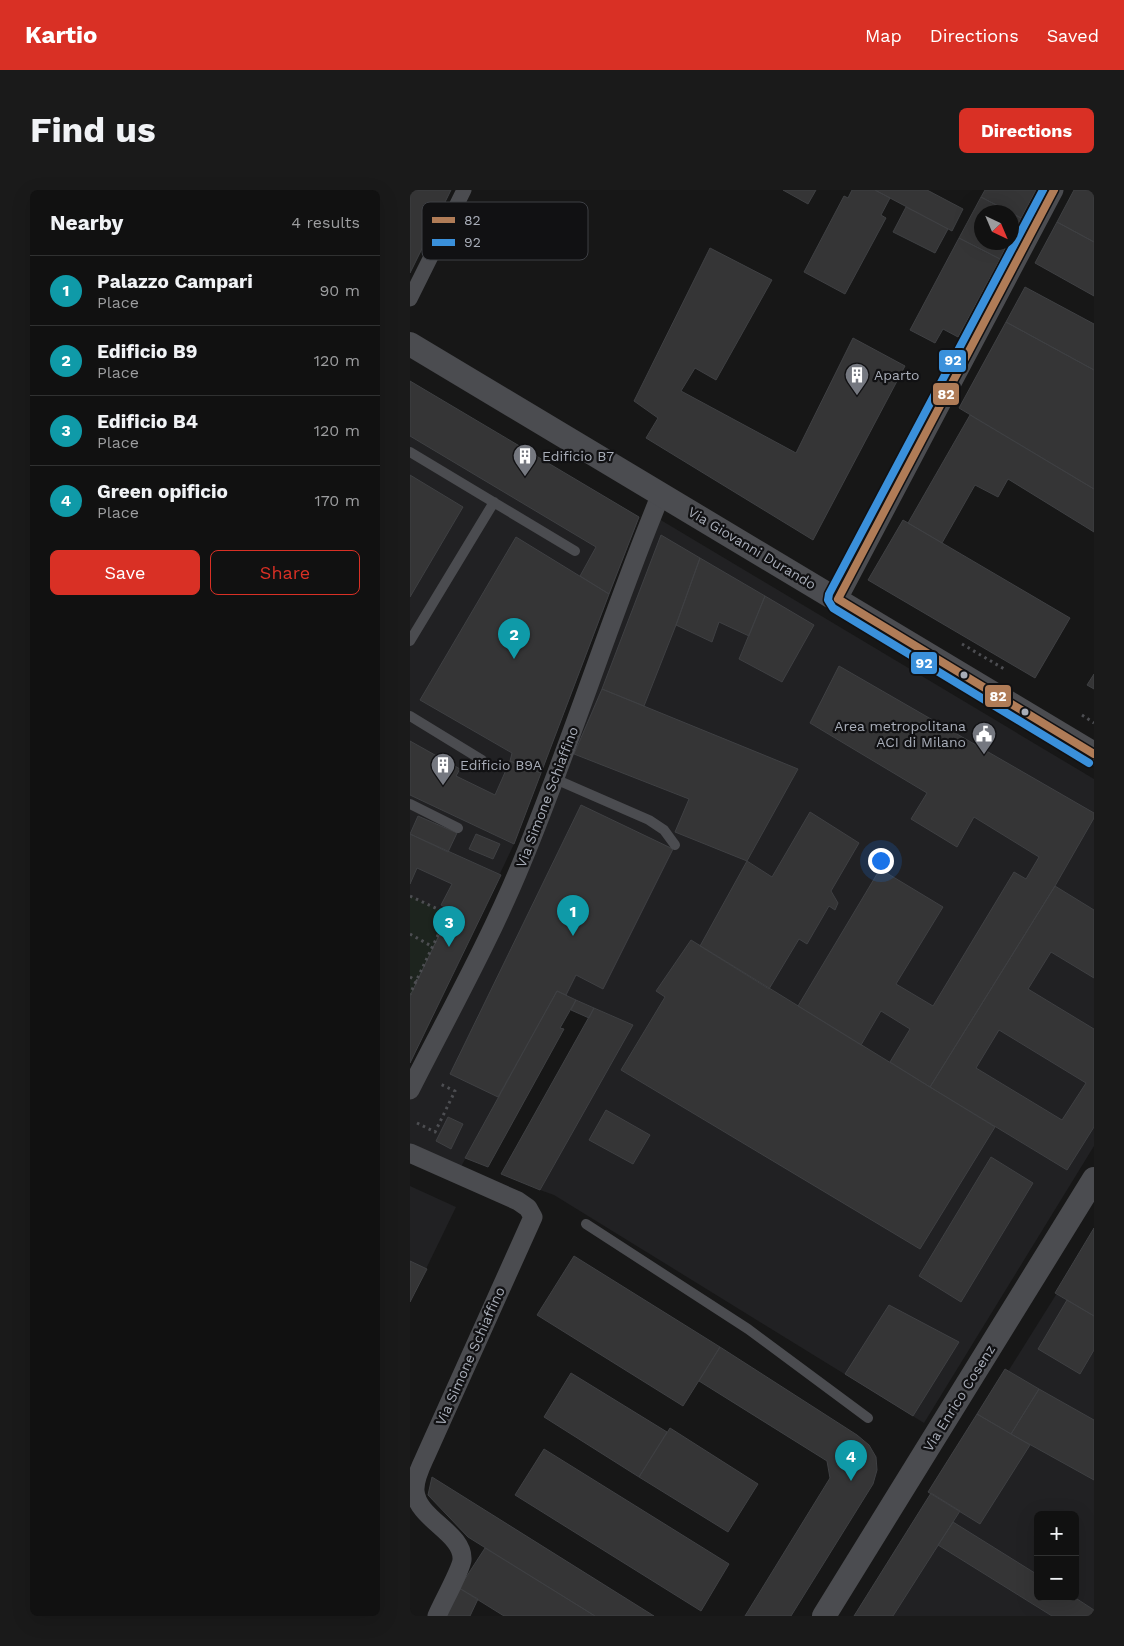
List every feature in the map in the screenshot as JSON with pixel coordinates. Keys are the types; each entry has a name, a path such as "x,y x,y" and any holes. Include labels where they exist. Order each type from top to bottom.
{"street":[{"path":"458,202 464,190"},
{"path":"838,599 1054,190"},
{"path":"410,299 429,260"},
{"name":"Via Giovanni Durando","path":"410,344 1094,754"},
{"name":"Via Simone Schiaffino","path":"410,1090 471,972 521,865 661,494"},
{"name":"Via Simone Schiaffino","path":"410,1153 518,1201 528,1208 533,1218 419,1470 416,1482 417,1500 420,1507 454,1541 461,1552 461,1563 436,1616"},
{"name":"Via Enrico Cosenz","path":"824,1616 1094,1180"}],"lane":[{"path":"410,452 575,550"},
{"path":"410,642 494,502"},
{"path":"410,716 482,760"},
{"path":"555,779 649,820 664,830 675,845"},
{"path":"410,804 458,828"},
{"path":"586,1224 748,1329 868,1418"}],"path":[{"path":"962,644 1006,670"},
{"path":"1082,715 1094,723"},
{"path":"410,896 448,914 410,994"},
{"path":"410,934 433,947"},
{"path":"410,977 417,981"},
{"path":"417,1123 435,1132 455,1091 437,1083"}],"shaded area":[{"path":"410,381 639,517 514,844 410,1063"},
{"path":"654,516 1094,779 1094,1146 924,1423 554,1195 540,1190 632,1025 557,991 457,1174 410,1153 410,1090 471,972"},
{"path":"410,896 450,915 410,998"},
{"path":"410,1186 456,1207 410,1302"},
{"path":"1094,1234 1094,1616 855,1616"}],"building":[{"path":"410,190 451,190 445,202 422,202 422,249 410,273"},
{"path":"783,190 816,190 808,204"},
{"path":"852,190 875,190 890,198 881,215 886,218 845,294 804,272 844,196 848,198"},
{"path":"875,190 927,190 963,209 952,231"},
{"path":"985,190 1036,190 1021,218 1019,217 1019,205 996,205 981,197"},
{"path":"1074,190 1094,190 1094,242 1057,222"},
{"path":"981,197 996,205 977,205"},
{"path":"906,207 948,229 935,253 893,232"},
{"path":"974,210 974,246 959,238"},
{"path":"1057,222 1094,242 1094,296 1035,263"},
{"path":"959,238 974,246 974,250 982,250 1000,259 958,337 943,329 935,343 910,330"},
{"name":"Aparto","path":"710,248 772,280 716,380 695,368 681,391 796,453 853,338 905,366 813,540 646,438 658,418 634,401"},
{"path":"982,250 1004,250 1000,259"},
{"path":"1025,287 1094,324 1094,370 1006,322"},
{"path":"1006,322 1094,370 1094,489 959,408"},
{"name":"Edificio B7","path":"410,381 639,517 609,594 580,576 596,547 410,436"},
{"path":"970,415 1094,489 1094,532 1008,479 998,497 975,485 942,543 908,523"},
{"path":"410,475 463,507 410,597"},
{"path":"903,520 1070,618 1035,678 868,580"},
{"path":"661,535 700,558 644,706 602,689"},
{"path":"516,537 609,594 541,773 510,761 512,753 420,700"},
{"path":"700,558 765,596 749,636 719,622 712,642 676,625"},
{"path":"765,596 814,625 782,682 739,659"},
{"path":"839,666 1094,813 1094,818 1055,886 930,1087 890,1062 910,1029 881,1011 861,1045 798,1006 880,869 943,907 896,984 933,1006 1014,872 1026,879 1039,857 974,817 957,847 911,819 927,793 810,723"},
{"path":"1094,674 1094,689 1087,685"},
{"path":"602,689 798,769 747,861 675,832 689,799 574,754"},
{"name":"Edificio B9A","path":"410,741 460,769 456,776 495,795 510,761 541,773 514,844 410,795"},
{"path":"581,805 673,849 603,989 576,975 566,995 557,991 498,1097 450,1074"},
{"path":"810,812 859,843 831,891 838,903 835,910 829,906 807,944 799,939 769,989 700,946 747,861 772,877"},
{"path":"418,816 457,833 448,852 410,834"},
{"path":"410,834 501,875 410,1063 410,996 451,910 441,905 452,884 417,868 410,884"},
{"path":"476,834 500,844 493,859 469,849"},
{"path":"1055,886 1094,910 1094,978 1051,952 1028,989 1094,1029 1094,1127 1067,1170 930,1087","holes":["999,1030 1086,1083 1062,1120 976,1068"]},
{"path":"691,940 995,1127 920,1249 621,1070 665,997 656,991"},
{"path":"557,991 576,1000 560,1028 564,1029 488,1167 465,1158"},
{"path":"576,1000 594,1008 589,1018 571,1010"},
{"path":"594,1008 633,1025 540,1190 501,1174"},
{"path":"606,1110 650,1135 633,1164 589,1140"},
{"path":"448,1117 463,1124 451,1149 436,1141"},
{"path":"991,1157 1033,1183 961,1302 919,1276"},
{"path":"1094,1228 1094,1316 1055,1293"},
{"path":"574,1256 720,1347 683,1406 537,1315"},
{"path":"410,1261 427,1269 410,1302"},
{"path":"1067,1300 1094,1316 1094,1350 1080,1374 1038,1349"},
{"path":"889,1305 959,1342 913,1416 845,1374"},
{"path":"720,1347 857,1435 869,1445 876,1457 877,1470 873,1484 791,1616 745,1616 830,1478 827,1461 699,1381"},
{"path":"1005,1369 1039,1389 1011,1434 977,1414"},
{"path":"571,1373 667,1432 639,1477 544,1417"},
{"path":"1039,1389 1094,1420 1094,1480 1011,1434"},
{"path":"977,1414 1030,1445 980,1524 928,1492"},
{"path":"670,1428 758,1484 728,1532 639,1477"},
{"path":"544,1449 729,1564 701,1611 515,1495"},
{"path":"432,1477 654,1616 595,1616 468,1537 428,1495"},
{"path":"931,1493 960,1511 893,1616 854,1616"},
{"path":"953,1522 1034,1573 1034,1601 1079,1600 1094,1610 1094,1616 1052,1616 938,1545"},
{"path":"485,1548 595,1616 504,1616 459,1588"},
{"path":"459,1588 478,1599 470,1616 446,1616"}],"transit line":[{"name":"92","path":"1043,190 829,594 828,600 833,608 1089,763"},
{"name":"82","path":"838,599 1054,190"},
{"name":"82","path":"838,599 1094,754"}],"place":[{"name":"Aparto","path":"857,396"},
{"name":"Edificio B7","path":"525,477"},
{"name":"Edificio B9","path":"514,659"},
{"name":"Area metropolitana ACI di Milano","path":"984,755"},
{"name":"Edificio B9A","path":"443,786"},
{"name":"Palazzo Campari","path":"573,936"},
{"name":"Edificio B4","path":"449,947"},
{"name":"Green opificio","path":"851,1481"}]}
